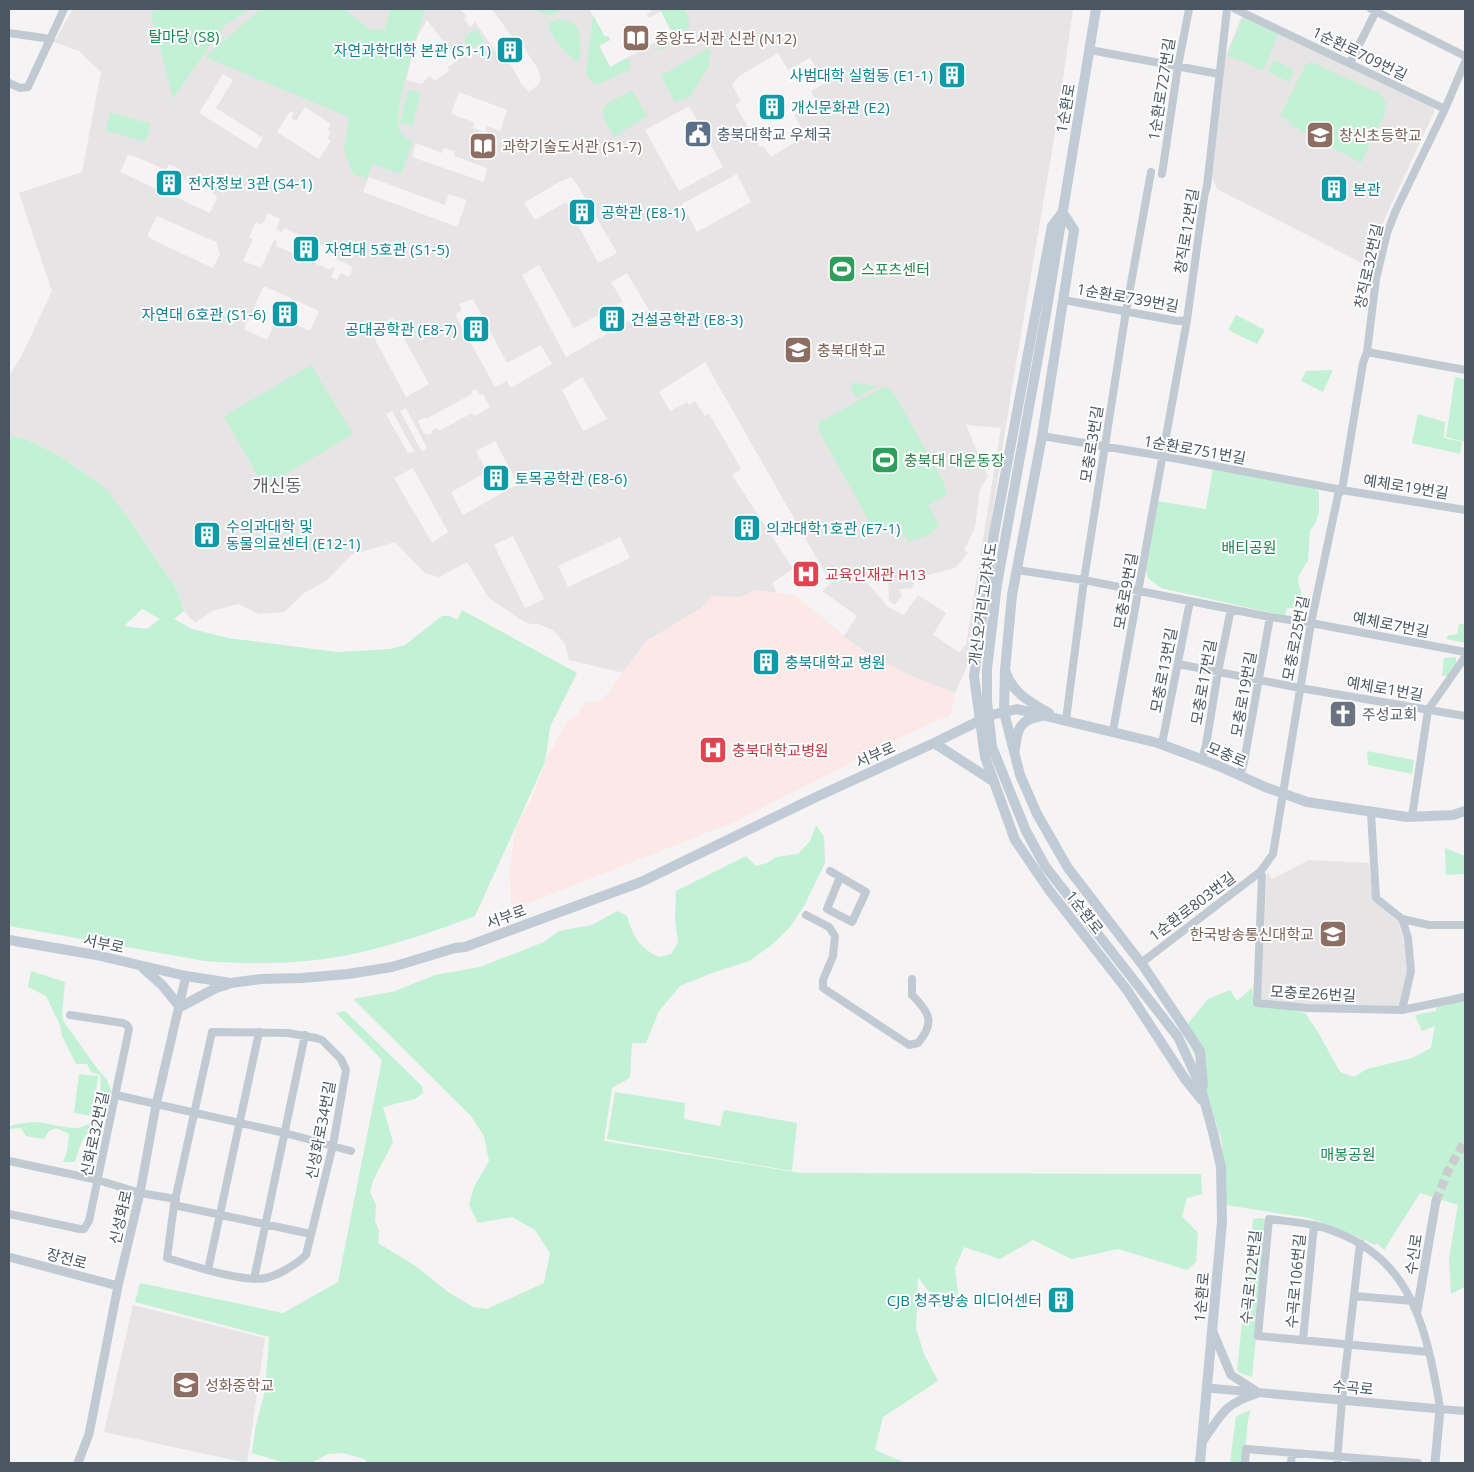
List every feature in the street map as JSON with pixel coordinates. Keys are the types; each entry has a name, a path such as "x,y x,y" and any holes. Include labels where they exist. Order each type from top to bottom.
{"main road":[{"name":"1순환로","path":"1096,9 1062,212 1052,226 994,534 974,676 985,757 1015,840 1049,890 1126,990 1185,1078 1205,1104"},
{"path":"1062,212 1074,230 1042,436 1012,595 1005,670 1004,712 1020,774 1037,814 1068,868 1141,963 1200,1051 1205,1104"},
{"name":"개신오거리고가차도","path":"1062,212 990,633 986,669 992,747 1026,831 1045,866 1178,1037"},
{"path":"1005,670 1013,687 1020,694 1031,703 1066,720"},
{"name":"모충로","path":"980,720 991,715 1017,709 1114,731 1162,744 1202,759 1281,794 1307,802 1371,813 1412,817 1453,815 1465,811"},
{"path":"1015,755 1016,738 1023,722 1030,718 1044,715"},
{"name":"서부로","path":"9,940 96,955 143,967 231,984 261,979 348,974 392,967 455,948 464,948 642,882 980,720"},
{"path":"934,743 993,781"},
{"path":"143,967 162,985 180,1007 207,993 231,984"},
{"name":"1순환로","path":"1178,1037 1200,1085 1221,1167 1223,1193 1213,1332 1200,1463"}],"street":[{"path":"9,83 20,88 28,87 64,9"},
{"name":"1순환로727번길","path":"1162,174 1188,9"},
{"name":"창직로12번길","path":"1162,456 1187,320 1207,186 1228,9"},
{"name":"1순환로709번길","path":"1235,9 1444,109"},
{"path":"1350,64 1375,10 1465,56"},
{"path":"9,33 50,39"},
{"path":"1090,50 1219,74"},
{"name":"창직로32번길","path":"1342,490 1363,363 1367,352 1376,279 1387,233 1465,62"},
{"name":"모충로3번길","path":"1066,720 1104,447 1151,172"},
{"name":"1순환로739번길","path":"1064,300 1177,322 1187,320"},
{"path":"1367,352 1465,370"},
{"name":"1순환로751번길","path":"1042,436 1162,456 1342,490"},
{"name":"모충로9번길","path":"1114,731 1162,456"},
{"name":"예체로19번길","path":"1342,490 1465,510"},
{"name":"모충로25번길","path":"1281,794 1311,623 1338,495 1342,490"},
{"path":"1017,570 1084,580 1270,617 1311,623"},
{"name":"모충로13번길","path":"1162,744 1190,601"},
{"name":"모충로17번길","path":"1202,759 1231,609"},
{"name":"모충로19번길","path":"1240,775 1260,680 1270,617"},
{"name":"예체로7번길","path":"1311,623 1465,652"},
{"path":"1412,817 1428,710 1465,657"},
{"name":"예체로1번길","path":"1178,664 1300,688 1465,716"},
{"path":"1260,872 1273,854 1281,794"},
{"path":"1371,813 1376,898 1402,919 1429,925 1465,925"},
{"path":"830,872 840,877 866,892 852,922 827,909 840,877"},
{"name":"1순환로803번길","path":"1141,963 1260,872"},
{"name":"모충로26번길","path":"1260,872 1262,876 1257,1003 1308,1008 1402,1010"},
{"path":"806,915 829,927 835,936 833,956 823,980 823,988 909,1045 918,1043 929,1029 929,1018 925,1008 912,995 912,979"},
{"path":"1402,919 1408,938 1412,971 1402,1010 1465,997"},
{"name":"신성화로","path":"78,1463 89,1434 118,1286 140,1193 156,1105 186,976"},
{"name":"신화로32번길","path":"9,1214 80,1230 84,1229 89,1221 129,1029 123,1023 70,1015"},
{"name":"신성화로34번길","path":"175,1202 167,1258 208,1270 254,1279 267,1278 278,1274 302,1259 306,1255 332,1145 346,1070 345,1064 322,1040 305,1035 288,1032 212,1032 194,1114"},
{"path":"208,1270 259,1032"},
{"path":"254,1279 305,1035"},
{"path":"116,1095 285,1133 351,1151"},
{"path":"175,1202 194,1114"},
{"path":"9,1161 98,1180 220,1215 311,1234"},
{"name":"수신로","path":"1417,1311 1436,1201"},
{"name":"수곡로106번길","path":"1269,1219 1314,1225 1336,1231 1360,1243 1384,1262 1400,1281 1417,1311 1426,1336 1439,1394 1440,1409"},
{"name":"수곡로122번길","path":"1269,1219 1258,1336 1429,1352"},
{"name":"수곡로106번길","path":"1303,1340 1314,1225"},
{"path":"1337,1460 1360,1243"},
{"name":"장전로","path":"9,1257 118,1286"},
{"path":"1354,1296 1413,1301"},
{"path":"1213,1332 1231,1375 1261,1393"},
{"name":"수곡로","path":"1208,1388 1440,1409"},
{"path":"1202,1442 1224,1410 1240,1399 1261,1393"},
{"path":"1435,1463 1440,1409 1465,1411"},
{"path":"1245,1463 1246,1449 1292,1453 1337,1460 1418,1463"},
{"path":"1291,1463 1292,1453"}],"shaded area":[{"name":"충북대학교","path":"73,9 460,9 467,17 464,19 470,27 475,22 501,59 507,59 521,83 529,92 538,85 541,79 538,69 519,40 515,41 492,9 589,9 605,37 608,36 610,40 599,46 610,67 672,33 661,11 649,18 646,14 651,12 649,9 1073,9 1057,121 1011,393 970,660 955,693 909,675 864,651 844,637 796,596 844,636 857,616 822,591 831,583 705,362 659,392 670,411 687,402 689,405 695,401 705,416 709,414 741,469 732,475 793,569 772,583 777,593 755,590 741,597 712,597 701,608 645,642 624,673 569,660 565,644 553,630 539,624 523,621 489,598 467,562 439,577 425,573 395,542 351,555 326,581 304,593 284,612 259,614 238,604 212,611 195,623 184,611 175,586 108,490 60,456 25,439 9,437 9,376 22,355 52,291 19,193 82,172 101,72 79,51 54,42","holes":["427,20 458,60 447,68 450,70 435,81 430,76 421,84 406,80 417,37","476,29 485,41 472,48 468,34","778,53 788,70 810,58 825,83 811,91 817,102 794,115 804,132 800,134 802,138 771,157 763,146 760,147 735,105 741,101 732,85 739,76","223,74 233,80 216,108 263,138 257,149 199,113","459,92 507,110 500,131 487,126 485,132 473,128 474,122 451,114","689,106 723,167 679,191 645,130","305,107 331,124 327,130 331,132 327,138 331,141 319,159 277,132 290,111 294,113 291,118 296,121","476,132 496,139 490,159 470,152","416,143 442,153 444,148 455,151 454,156 487,168 484,182 412,157","128,155 166,170 169,164 182,170 179,177 212,191 217,198 210,213 169,194 168,196 120,172","737,174 751,202 697,232 682,204","369,177 445,205 449,194 467,200 457,227 363,192","571,177 577,184 617,253 598,263 566,202 535,220 524,203","268,213 280,219 276,229 282,232 284,228 337,252 335,258 353,267 349,277 341,273 337,280 331,277 335,268 332,267 330,270 276,246 277,241 274,240 261,268 243,261 253,239 249,238 256,222 262,225","157,216 216,242 220,254 213,268 147,236","539,265 574,328 623,302 611,282 627,273 649,310 566,357 522,275","264,286 319,311 310,331 277,317 267,340 244,329","473,299 507,363 541,345 552,364 511,388 507,381 495,387 455,314 462,310 459,304","393,318 429,384 406,397 370,330","582,377 607,419 583,431 562,390","476,389 480,395 483,394 490,407 475,416 472,413 439,431 437,428 432,430 432,433 428,435 427,433 424,434 418,421 426,419 472,394 471,392","406,408 427,448 422,452 400,411","392,411 414,451 408,453 386,414","966,425 1001,428 966,645 959,652 933,635 946,613 918,595 904,615 888,607 863,578 888,581 889,601 895,605 902,595 899,589 912,588 916,578 955,568 968,553 964,550 975,527 980,489 988,477","495,441 518,484 463,515 451,492 487,472 476,451","413,468 448,532 432,543 394,478","513,536 544,599 525,608 494,545","620,537 630,558 568,587 558,566"]},
{"name":"창신초등학교","path":"1242,16 1429,105 1435,110 1384,220 1372,265 1368,266 1217,189 1212,177 1224,59"},
{"name":"충북대학교병원","path":"755,590 796,596 844,637 864,651 909,675 955,693 950,716 887,744 734,822 511,910 510,870 516,826 532,798 548,756 566,724 577,715 586,701 602,701 645,642 701,608 712,596 741,597"},
{"name":"한국방송통신대학교","path":"1309,860 1369,863 1373,900 1398,922 1405,945 1409,971 1402,1001 1397,1006 1340,1007 1265,1002 1261,998 1267,872 1272,879"},
{"name":"성화중학교","path":"133,1305 265,1338 247,1463 104,1432"}],"green space":[{"name":"탈마당 (S8)","path":"154,9 250,9 223,27 173,98 151,14"},
{"path":"261,9 344,9 369,29 384,30 391,9 425,9 407,70 400,106 399,129 404,137 413,141 401,174 373,164 367,179 353,174 344,150 349,117 205,57"},
{"path":"533,9 562,9 555,14 548,15"},
{"path":"660,9 684,9 690,22 682,37 662,50 658,49 655,43 672,33"},
{"path":"593,15 605,37 608,36 610,40 599,46 610,67 627,58 630,62 630,69 597,85 586,74"},
{"path":"1243,18 1279,33 1263,71 1227,55"},
{"path":"559,19 569,21 578,28 581,50 578,62 564,51 549,28 548,23"},
{"path":"476,29 485,41 472,48 464,42 468,34"},
{"path":"707,49 710,50 709,65 690,97 675,102 661,76"},
{"path":"1273,60 1294,70 1289,82 1268,72"},
{"path":"1311,62 1381,94 1386,103 1385,113 1361,163 1289,124 1290,122 1280,116 1306,64"},
{"path":"408,90 420,93 413,126 400,122"},
{"path":"632,91 647,116 614,137 604,119 603,109 609,102"},
{"path":"111,112 151,124 145,142 105,130"},
{"path":"1236,315 1265,330 1257,344 1228,330"},
{"path":"311,365 353,434 264,487 224,416"},
{"path":"1333,370 1323,392 1301,381 1306,371"},
{"path":"1455,377 1465,379 1465,442 1446,437"},
{"path":"851,382 877,386 856,398 852,392"},
{"path":"886,386 895,395 944,483 947,495 928,505 939,524 936,528 926,536 908,542 897,523 879,534 871,524 820,433 818,423"},
{"path":"1418,414 1445,422 1444,438 1462,442 1460,454 1412,443"},
{"path":"9,437 25,439 60,456 108,490 175,586 184,611 174,619 192,629 228,638 337,652 390,649 405,645 442,616 450,616 457,620 462,610 577,673 550,727 545,762 475,916 419,936 362,952 323,959 263,963 205,961 9,926","holes":["142,609 160,619 147,629 124,626"]},
{"name":"배티공원","path":"1213,468 1312,487 1319,492 1319,512 1315,524 1310,530 1308,560 1298,577 1302,595 1298,609 1287,608 1285,616 1161,588 1148,578 1146,570 1157,501 1206,509"},
{"path":"1459,624 1465,624 1465,643 1447,639 1447,636 1457,634"},
{"path":"1456,657 1456,665 1448,676 1442,676 1444,658"},
{"path":"1367,751 1414,760 1412,774 1368,765"},
{"path":"816,825 824,837 825,863 804,906 790,927 773,944 749,961 680,986 659,1011 646,1043 632,1043 630,1078 612,1088 604,1141 800,1173 1201,1174 1202,1194 1187,1198 1182,1216 1198,1233 1196,1262 1187,1270 1118,1249 1071,1259 1033,1240 1000,1259 964,1247 955,1268 958,1294 941,1308 918,1277 916,1328 924,1354 938,1381 883,1417 875,1450 906,1463 368,1463 364,1459 343,1453 328,1454 311,1463 285,1463 252,1453 255,1430 265,1390 269,1337 135,1302 140,1283 283,1313 338,1282 382,1060 336,1013 345,1011 422,1086 423,1093 415,1099 383,1107 393,1142 373,1181 370,1192 376,1205 375,1221 379,1231 378,1243 417,1267 448,1292 473,1307 487,1309 544,1283 550,1253 535,1230 512,1217 478,1223 469,1205 474,1187 489,1161 484,1136 471,1116 353,999 395,991 435,975 480,967 544,942 559,931 592,925 617,911 627,916 634,935 646,950 659,957 671,954 678,942 675,918 676,891 746,856 756,866 767,863 776,857 798,854 810,841"},
{"path":"1445,848 1465,856 1465,874 1446,875"},
{"path":"31,971 65,982 62,1015 64,1022 107,1080 112,1093 106,1118 102,1125 90,1130 83,1139 75,1162 63,1162 67,1152 69,1134 56,1128 49,1131 44,1139 26,1136 21,1128 9,1129 9,1126 33,1122 70,1128 84,1126 95,1116 100,1100 100,1075 91,1072 87,1064 76,1064 62,1036 60,1025 46,996 28,987"},
{"name":"매봉공원","path":"1252,988 1254,1005 1305,1013 1340,1072 1354,1077 1367,1069 1412,1058 1431,1048 1435,1026 1422,1031 1415,1016 1436,1011 1437,1006 1442,1000 1465,992 1465,1287 1451,1294 1449,1258 1458,1205 1420,1193 1384,1250 1377,1243 1375,1245 1309,1218 1226,1205 1222,1142 1196,1058 1182,1031 1208,999 1230,990 1237,1001"},
{"path":"79,1074 98,1076 93,1116 74,1113"},
{"path":"615,1092 685,1103 684,1119 720,1126 724,1110 797,1123 792,1171 607,1139"},
{"path":"1261,1218 1268,1221 1252,1377 1237,1370 1253,1219"},
{"path":"1251,1410 1248,1419 1244,1463 1230,1463 1236,1416"}],"tunnel":[{"path":"1436,1201 1448,1171 1465,1141"}],"place":[{"name":"중앙도서관 신관 (N12)","path":"636,38"},
{"name":"자연과학대학 본관 (S1-1)","path":"510,50"},
{"name":"사범대학 실험동 (E1-1)","path":"952,75"},
{"name":"개신문화관 (E2)","path":"772,107"},
{"name":"충북대학교 우체국","path":"698,134"},
{"name":"창신초등학교","path":"1320,135"},
{"name":"과학기술도서관 (S1-7)","path":"483,146"},
{"name":"전자정보 3관 (S4-1)","path":"169,183"},
{"name":"본관","path":"1334,189"},
{"name":"공학관 (E8-1)","path":"582,212"},
{"name":"자연대 5호관 (S1-5)","path":"306,249"},
{"name":"스포츠센터","path":"842,269"},
{"name":"자연대 6호관 (S1-6)","path":"285,314"},
{"name":"건설공학관 (E8-3)","path":"612,319"},
{"name":"공대공학관 (E8-7)","path":"476,329"},
{"name":"충북대학교","path":"798,350"},
{"name":"충북대 대운동장","path":"885,460"},
{"name":"토목공학관 (E8-6)","path":"496,478"},
{"name":"의과대학1호관 (E7-1)","path":"747,528"},
{"name":"수의과대학 및 동물의료센터 (E12-1)","path":"207,535"},
{"name":"교육인재관 H13","path":"806,574"},
{"name":"충북대학교 병원","path":"766,662"},
{"name":"주성교회","path":"1343,714"},
{"name":"충북대학교병원","path":"713,750"},
{"name":"한국방송통신대학교","path":"1333,934"},
{"name":"CJB 청주방송 미디어센터","path":"1061,1300"},
{"name":"성화중학교","path":"186,1385"}],"district":[{"name":"개신동","path":"277,485"}]}
